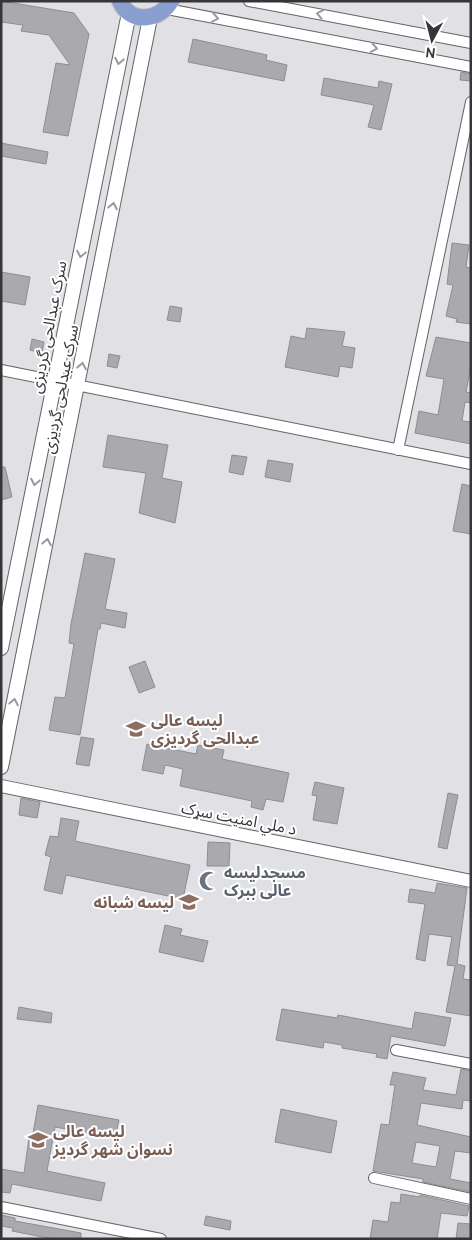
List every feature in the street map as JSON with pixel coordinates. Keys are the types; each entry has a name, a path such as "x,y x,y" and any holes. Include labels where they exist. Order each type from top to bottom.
{"highway":[{"path":"125,7 139,18 150,18 159,15 169,5"}],"main road":[{"name":"سرک عبدالحی گردیزی","path":"1,648 56,381 125,7"},
{"name":"سرک عبدلحی گردیزی","path":"1,766 150,18"}],"street":[{"path":"249,1 471,42"},
{"path":"169,5 471,67"},
{"path":"398,450 470,107"},
{"path":"1,370 471,464"},
{"name":"د ملي امنیت سړک","path":"1,786 471,881"},
{"path":"396,1050 471,1064"},
{"path":"374,1178 471,1199"},
{"path":"1,1207 161,1239"}],"building":[{"path":"1,1 74,13 89,34 68,136 43,132 56,63 70,65 49,35 21,31 23,25 1,22"},
{"path":"193,39 267,55 266,60 287,65 284,81 188,62"},
{"path":"461,72 471,74 471,81 460,80"},
{"path":"324,78 378,88 379,81 392,84 381,130 368,127 374,105 321,95"},
{"path":"1,143 48,152 46,164 1,156"},
{"path":"452,243 469,245 466,267 471,268 471,324 456,322 457,319 446,316 453,285 447,284"},
{"path":"1,272 30,277 25,305 1,301"},
{"path":"170,306 182,308 180,322 167,320"},
{"path":"307,328 345,332 342,346 355,348 352,368 340,366 338,377 285,367 291,336 305,339"},
{"path":"436,337 471,343 471,366 466,392 471,393 471,403 465,402 462,421 471,422 471,444 415,433 419,411 438,415 444,379 426,376"},
{"path":"32,339 44,342 42,353 30,350"},
{"path":"109,354 120,356 117,368 107,366"},
{"path":"108,435 168,445 162,478 182,482 175,523 139,513 146,473 103,467"},
{"path":"232,455 247,457 243,475 229,472"},
{"path":"268,460 293,464 290,482 265,477"},
{"path":"1,467 5,467 12,497 1,500"},
{"path":"462,484 471,486 471,534 453,531"},
{"path":"85,553 115,559 105,609 127,613 125,628 101,623 100,629 98,629 80,735 49,730 55,697 65,698 74,644 69,643 71,624"},
{"path":"145,661 155,687 139,693 129,667"},
{"path":"81,737 94,739 89,766 76,764"},
{"path":"147,744 196,754 198,745 224,750 222,759 289,773 283,802 266,799 263,810 251,807 252,801 180,786 183,769 165,765 163,774 142,770"},
{"path":"315,782 344,788 337,824 313,820 317,796 312,795"},
{"path":"448,793 458,795 447,849 438,847"},
{"path":"21,798 40,802 37,818 19,815"},
{"path":"61,818 79,821 75,841 190,865 183,899 66,875 62,894 44,890 51,857 45,855 50,836 58,837"},
{"path":"208,842 230,843 229,866 207,866"},
{"path":"437,883 467,888 457,964 465,966 463,979 471,980 471,1016 446,1012 455,966 447,965 452,937 429,934 425,961 416,959 425,904 408,902 410,889 435,893"},
{"path":"165,925 182,929 180,935 208,941 203,962 159,952"},
{"path":"19,1007 52,1013 51,1023 17,1019"},
{"path":"282,1009 337,1018 338,1015 412,1029 415,1012 451,1018 445,1046 391,1036 387,1059 376,1057 377,1054 342,1048 342,1045 324,1042 323,1048 276,1040"},
{"path":"461,1069 471,1071 471,1101 463,1100 462,1109 421,1103 417,1125 471,1137 471,1153 455,1151 450,1179 471,1183 471,1192 423,1182 423,1179 373,1171 381,1124 389,1125 395,1085 390,1085 393,1072 426,1078 423,1090 456,1095","holes":["416,1142 440,1146 436,1167 412,1163"]},
{"path":"38,1105 119,1120 115,1138 55,1127 47,1171 105,1183 101,1201 12,1184 10,1193 1,1192 1,1169 24,1173 29,1138 32,1139"},
{"path":"281,1109 337,1121 331,1153 275,1142"},
{"path":"401,1194 420,1197 420,1195 469,1206 467,1216 441,1213 437,1239 370,1239 373,1220 388,1222 391,1202 400,1203"},
{"path":"1,1215 15,1218 15,1221 81,1233 81,1239 53,1239 12,1231 13,1228 1,1226"},
{"path":"206,1216 231,1221 230,1230 204,1225"},
{"path":"458,1223 471,1224 471,1239 456,1239"}],"place":[{"name":"لیسه عالی عبدالحی گردیزی","path":"136,729"},
{"name":"مسجدلیسه عالی ببرک","path":"209,881"},
{"name":"لیسه شبانه","path":"189,902"},
{"name":"لیسه عالی نسوان شهر گردیز","path":"38,1140"}]}
